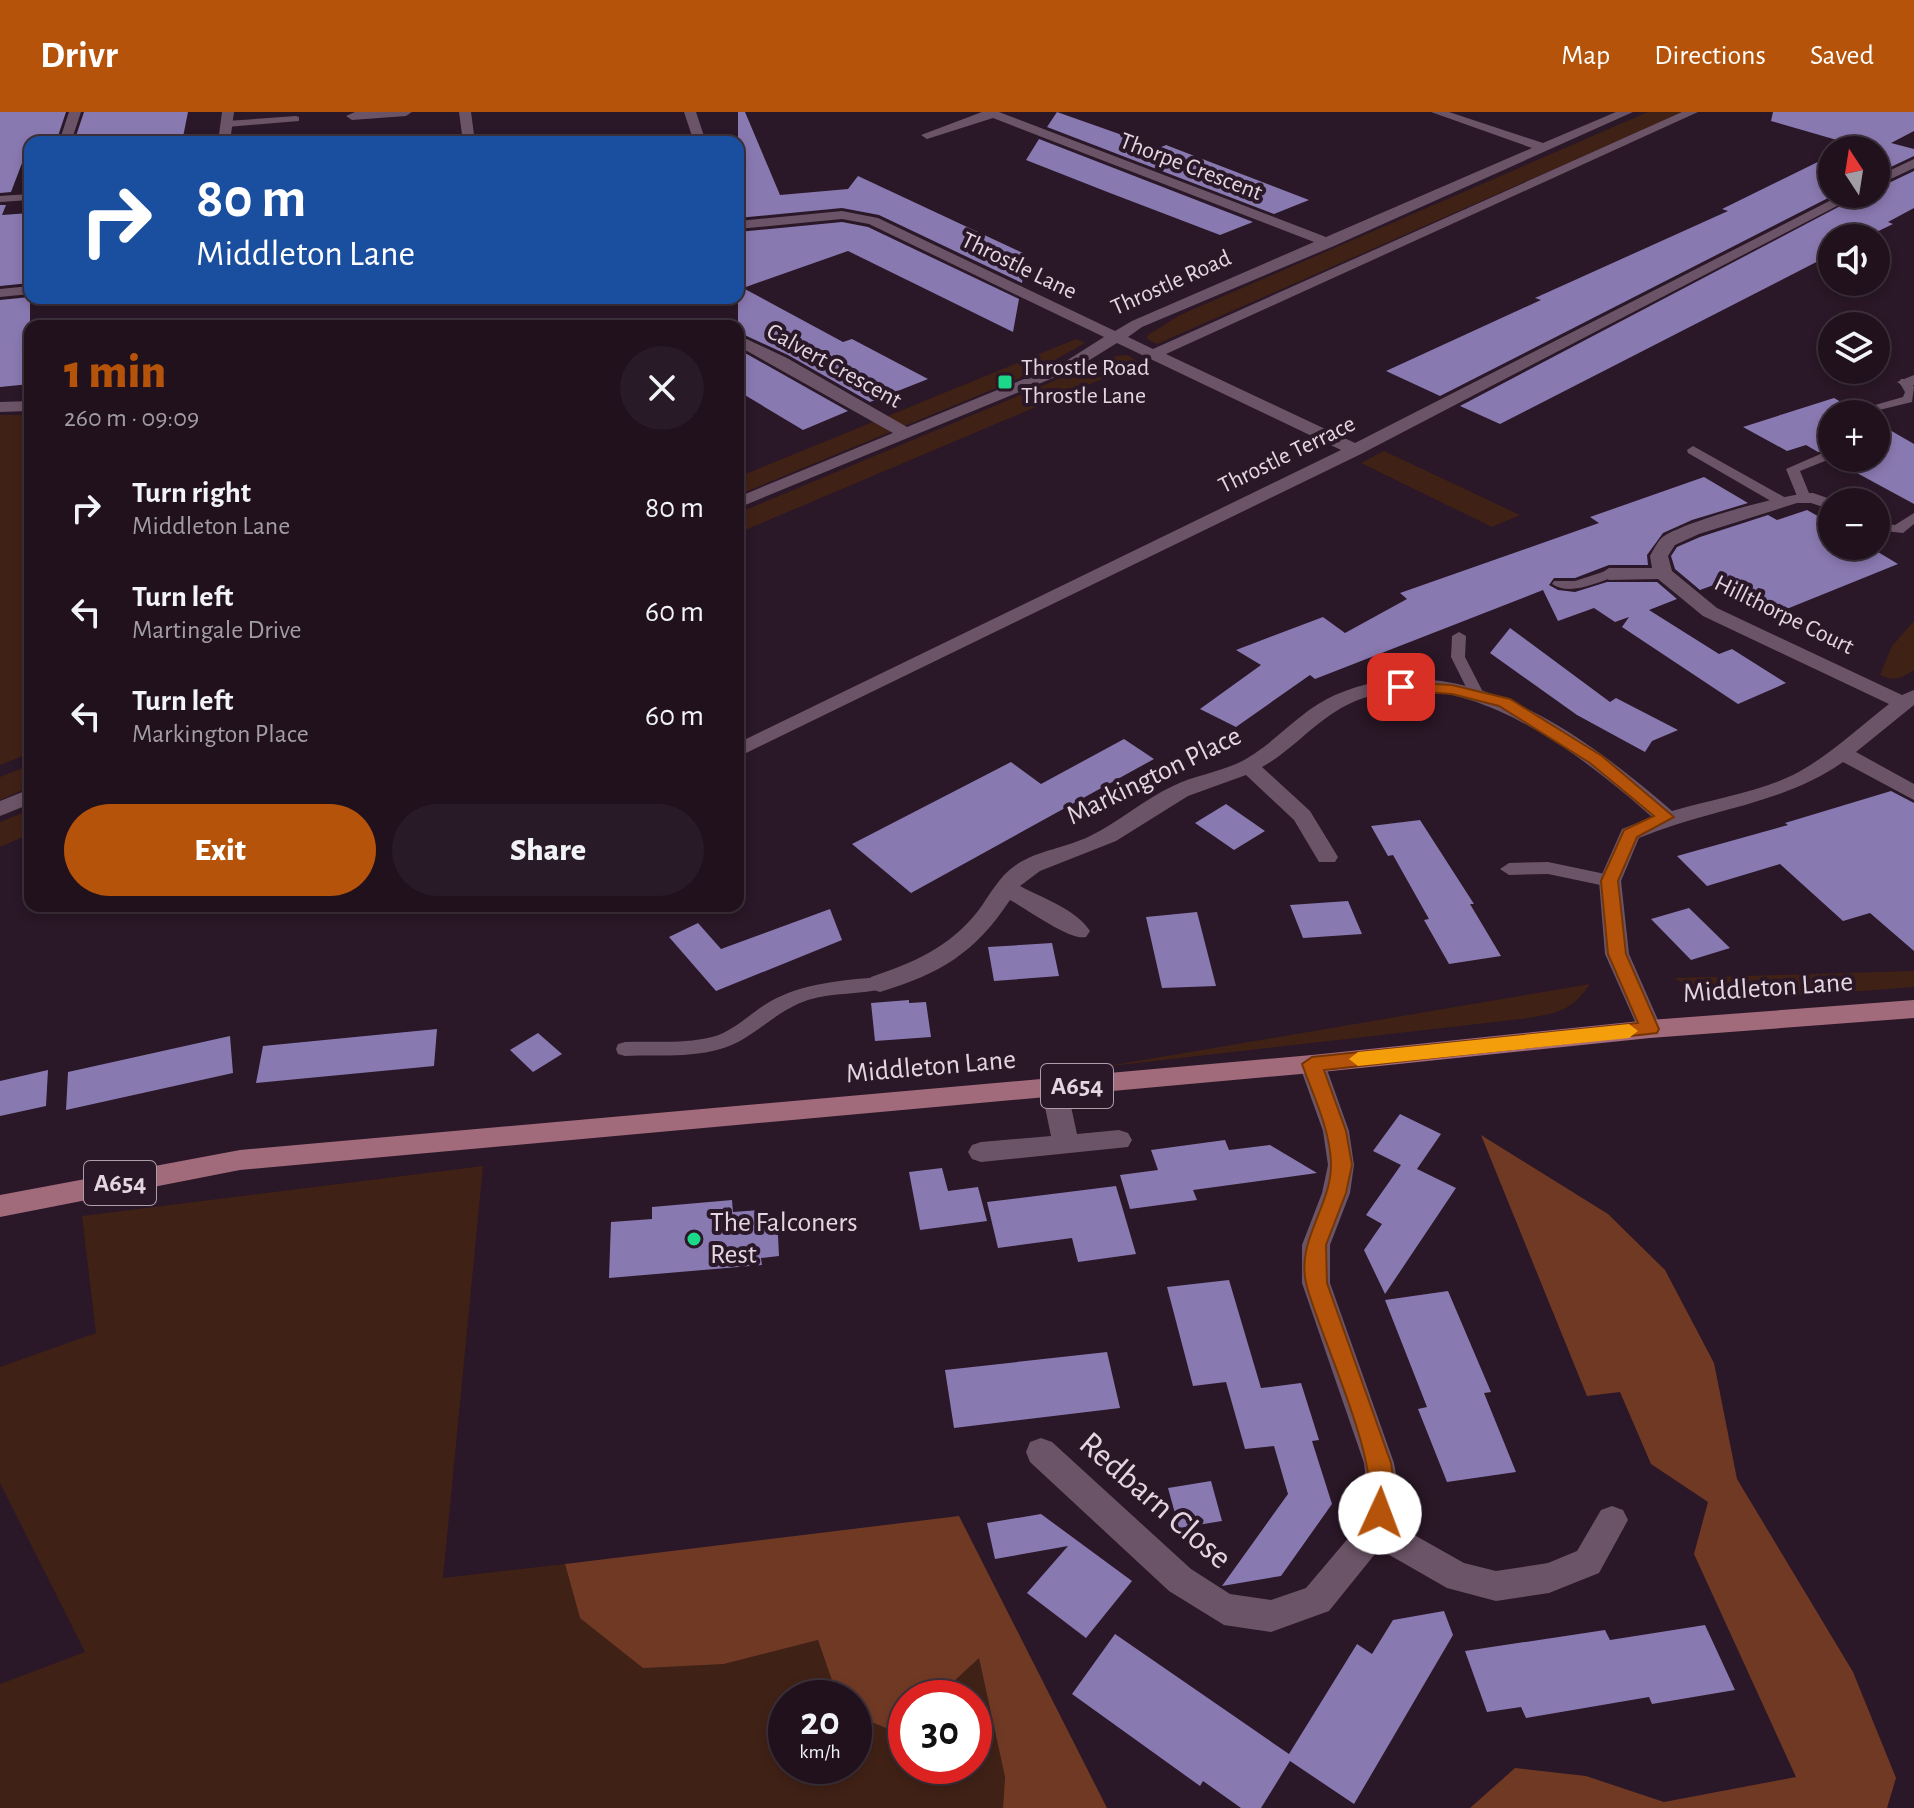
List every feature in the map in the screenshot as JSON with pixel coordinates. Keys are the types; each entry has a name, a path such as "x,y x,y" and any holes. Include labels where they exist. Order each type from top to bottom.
{"main road":[{"name":"Middleton Lane","path":"0,1206 240,1160 1054,1088 1650,1029 1914,1009"}],"street":[{"path":"67,136 75,112"},
{"path":"352,116 406,112"},
{"path":"465,112 468,136"},
{"path":"690,112 698,136"},
{"path":"1437,112 1544,148"},
{"name":"Throstle Road","path":"744,501 1069,366 1137,324 1627,112"},
{"path":"1154,354 1692,112"},
{"name":"Thorpe Crescent","path":"927,135 990,113 1329,243"},
{"path":"1890,175 1914,163"},
{"name":"Throstle Terrace","path":"744,748 1355,450 1826,208"},
{"name":"Throstle Lane","path":"744,224 842,215 873,221 1355,450"},
{"path":"0,293 24,291"},
{"name":"Calvert Crescent","path":"744,343 820,381 854,406 907,434"},
{"path":"0,407 24,406"},
{"path":"1609,574 1663,573 1659,556 1668,541 1781,501 1818,500"},
{"name":"Hillthorpe Court","path":"1663,573 1710,612 1908,700"},
{"name":"Markington Place","path":"880,983 931,966 959,946 1023,871 1096,842 1178,792 1249,766 1316,713 1354,695 1401,687 1452,690 1504,703 1553,730 1596,760 1666,817"},
{"path":"1650,1029 1617,954 1610,881 1630,834 1666,817 1785,786 1843,753 1908,700"},
{"path":"1843,753 1914,793"},
{"path":"1249,766 1302,816 1327,857"},
{"path":"0,809 24,799"},
{"path":"1006,888 1058,916 1078,931"},
{"name":"Redbarn Close","path":"1041,1452 1180,1580 1224,1609 1271,1616 1317,1600 1375,1530 1384,1497 1379,1463 1316,1283 1316,1245 1336,1193 1341,1165 1336,1131 1312,1064"},
{"path":"1054,1088 1066,1145"},
{"path":"981,1152 1119,1140"},
{"path":"1375,1530 1458,1577 1496,1586 1549,1578 1588,1562 1612,1520"}],"lane":[{"path":"228,118 296,119"},
{"path":"0,199 24,197"},
{"path":"1890,405 1908,399 1910,381"},
{"path":"1693,450 1781,501"},
{"path":"1804,498 1793,469 1818,459"},
{"path":"1890,529 1898,530 1914,517"},
{"path":"1559,584 1576,585 1609,574"},
{"path":"1459,636 1458,657 1477,696"},
{"path":"1509,869 1548,868 1610,881"},
{"path":"625,1049 713,1044 731,1038 764,1013 810,991 880,983"}],"shaded area":[{"path":"1648,112 1683,112 1157,344 1147,339 1148,335 1180,315"},
{"path":"1076,339 1085,343 1030,374 744,493 744,475"},
{"path":"1127,355 1140,363 744,530 744,510 1111,357"},
{"path":"0,415 24,415 24,755 0,765"},
{"path":"1384,451 1520,515 1492,527 1361,463"},
{"path":"1914,621 1914,670 1898,678 1880,675 1892,646"},
{"path":"24,767 24,790 0,800 0,777"},
{"path":"24,812 24,837 0,847 0,822"},
{"path":"1914,971 1914,987 1746,1000 1695,990 1674,978"},
{"path":"1590,984 1568,1006 1532,1017 1102,1067"},
{"path":"1481,1135 1608,1214 1665,1270 1714,1363 1737,1479 1853,1672 1896,1778 1887,1808 1470,1808 1515,1768 1586,1776 1664,1802 1796,1777 1694,1554 1708,1502 1651,1464 1620,1392 1587,1396"},
{"path":"483,1166 443,1578 565,1564 580,1618 724,1664 818,1640 832,1680 768,1680 768,1784 872,1784 872,1722 888,1729 888,1784 992,1784 992,1718 1005,1777 1003,1808 0,1808 0,1684 85,1652 0,1483 0,1367 96,1333 82,1216"},
{"path":"959,1516 1107,1808 1003,1808 1005,1777 992,1718 992,1680 984,1680 979,1658 955,1680 888,1680 888,1729 872,1722 872,1680 832,1680 818,1640 724,1664 643,1668 580,1618 565,1564"},
{"path":"979,1658 984,1680 955,1680"}],"building":[{"path":"0,112 66,112 58,136 24,136 24,158 11,192 0,193"},
{"path":"84,112 188,112 183,136 76,136"},
{"path":"738,112 745,112 780,195 848,189 858,176 1027,255 1022,283 879,215 842,208 744,217 744,136 738,136"},
{"path":"1057,112 1159,148 1166,145 1309,200 1274,214 1047,127"},
{"path":"1773,112 1914,112 1914,131 1891,143 1914,149 1914,156 1890,167 1890,136 1823,136 1771,121"},
{"path":"1039,139 1253,222 1220,235 1026,160"},
{"path":"1818,162 1818,203 1440,396 1386,371 1541,300 1535,298 1728,211 1722,209"},
{"path":"1914,171 1914,208 1888,222 1893,224 1818,224 1818,261 1500,424 1460,406 1836,208 1890,208 1890,182"},
{"path":"0,205 6,205 2,215 24,213 24,284 0,286"},
{"path":"842,222 868,227 1019,299 1013,332 848,251 744,288 744,231"},
{"path":"744,289 843,342 852,339 928,379 870,402 788,355 744,335 744,320 738,320 738,304 744,304"},
{"path":"24,298 24,304 30,304 30,320 24,320 24,385 0,387 0,300"},
{"path":"744,352 848,411 803,430 744,395"},
{"path":"1818,403 1818,452 1806,445 1787,451 1743,427"},
{"path":"1890,430 1914,444 1914,504 1890,491 1890,488 1855,472 1890,472"},
{"path":"1704,477 1748,503 1692,520 1663,533 1647,555 1648,565 1609,565 1575,578 1554,578 1549,585 1558,590 1575,592 1607,582 1657,582 1677,599 1649,610 1719,654 1732,649 1786,683 1738,704 1622,627 1629,617 1615,622 1594,608 1558,621 1543,590 1315,679 1310,675 1236,727 1200,709 1261,665 1236,650 1323,617 1345,633 1407,599 1400,593 1599,523 1590,517"},
{"path":"1807,510 1818,516 1818,560 1890,559 1898,564 1772,615 1719,583 1700,590 1675,569 1671,556 1677,547 1768,515 1777,520"},
{"path":"1510,628 1610,702 1616,698 1678,730 1652,741 1645,752 1577,715 1490,653"},
{"path":"1124,739 1154,759 911,893 852,844 1011,762 1041,784"},
{"path":"1891,791 1914,803 1914,951 1870,913 1843,921 1780,864 1707,886 1677,856 1788,825 1785,823"},
{"path":"1226,804 1265,831 1234,850 1195,823"},
{"path":"1420,820 1474,904 1470,904 1501,956 1449,964 1424,920 1429,919 1393,855 1388,856 1371,826"},
{"path":"1348,901 1362,934 1303,938 1290,905"},
{"path":"1689,908 1730,948 1691,960 1651,919"},
{"path":"830,909 842,940 716,991 669,937 698,923 721,949"},
{"path":"1197,912 1216,986 1162,988 1146,917"},
{"path":"1052,943 1059,976 994,981 988,947"},
{"path":"909,1000 909,1003 926,1002 931,1037 875,1041 871,1003"},
{"path":"437,1029 434,1066 256,1083 263,1046"},
{"path":"538,1033 562,1054 533,1072 510,1050"},
{"path":"230,1036 233,1073 66,1110 68,1072"},
{"path":"48,1070 46,1106 0,1116 0,1081"},
{"path":"1400,1114 1441,1134 1417,1169 1456,1188 1385,1294 1364,1250 1382,1224 1366,1215 1401,1165 1373,1151"},
{"path":"1225,1140 1229,1150 1270,1145 1317,1173 1193,1190 1197,1200 1130,1209 1120,1175 1158,1170 1151,1150"},
{"path":"942,1168 948,1191 978,1187 987,1221 920,1230 909,1172"},
{"path":"1116,1186 1136,1254 1078,1262 1072,1238 998,1248 987,1202"},
{"name":"The Falconers Rest","path":"732,1200 733,1212 760,1210 760,1217 777,1216 779,1256 761,1258 762,1265 609,1278 611,1222 652,1219 652,1207"},
{"path":"1229,1280 1261,1388 1301,1383 1319,1440 1312,1441 1332,1504 1281,1576 1222,1586 1288,1494 1274,1446 1245,1449 1226,1382 1193,1386 1167,1287"},
{"path":"1448,1291 1491,1392 1484,1393 1516,1472 1447,1482 1418,1409 1427,1407 1385,1300"},
{"path":"1107,1352 1120,1408 954,1428 945,1370"},
{"path":"1211,1481 1222,1521 1179,1528 1168,1488"},
{"path":"1041,1514 1132,1581 1086,1638 1027,1593 1068,1546 995,1559 987,1523"},
{"path":"1444,1611 1453,1635 1354,1804 1290,1761 1261,1808 1241,1808 1203,1781 1200,1786 1072,1694 1115,1634 1289,1754 1357,1644 1372,1654 1393,1620"},
{"path":"1705,1625 1735,1690 1652,1704 1649,1697 1526,1718 1521,1707 1487,1712 1465,1651 1605,1630 1610,1640"}],"slow traffic":[{"path":"1358,1059 1629,1031"}],"place":[{"name":"Throstle Road Throstle Lane","path":"1005,382"},
{"name":"The Falconers Rest","path":"694,1239"}],"route":[{"path":"1380,1513 1384,1497 1379,1463 1316,1283 1316,1245 1336,1193 1341,1165 1336,1131 1312,1064 1650,1029 1617,954 1610,881 1630,834 1666,817 1596,760 1553,730 1504,703 1452,690 1401,687"}]}
